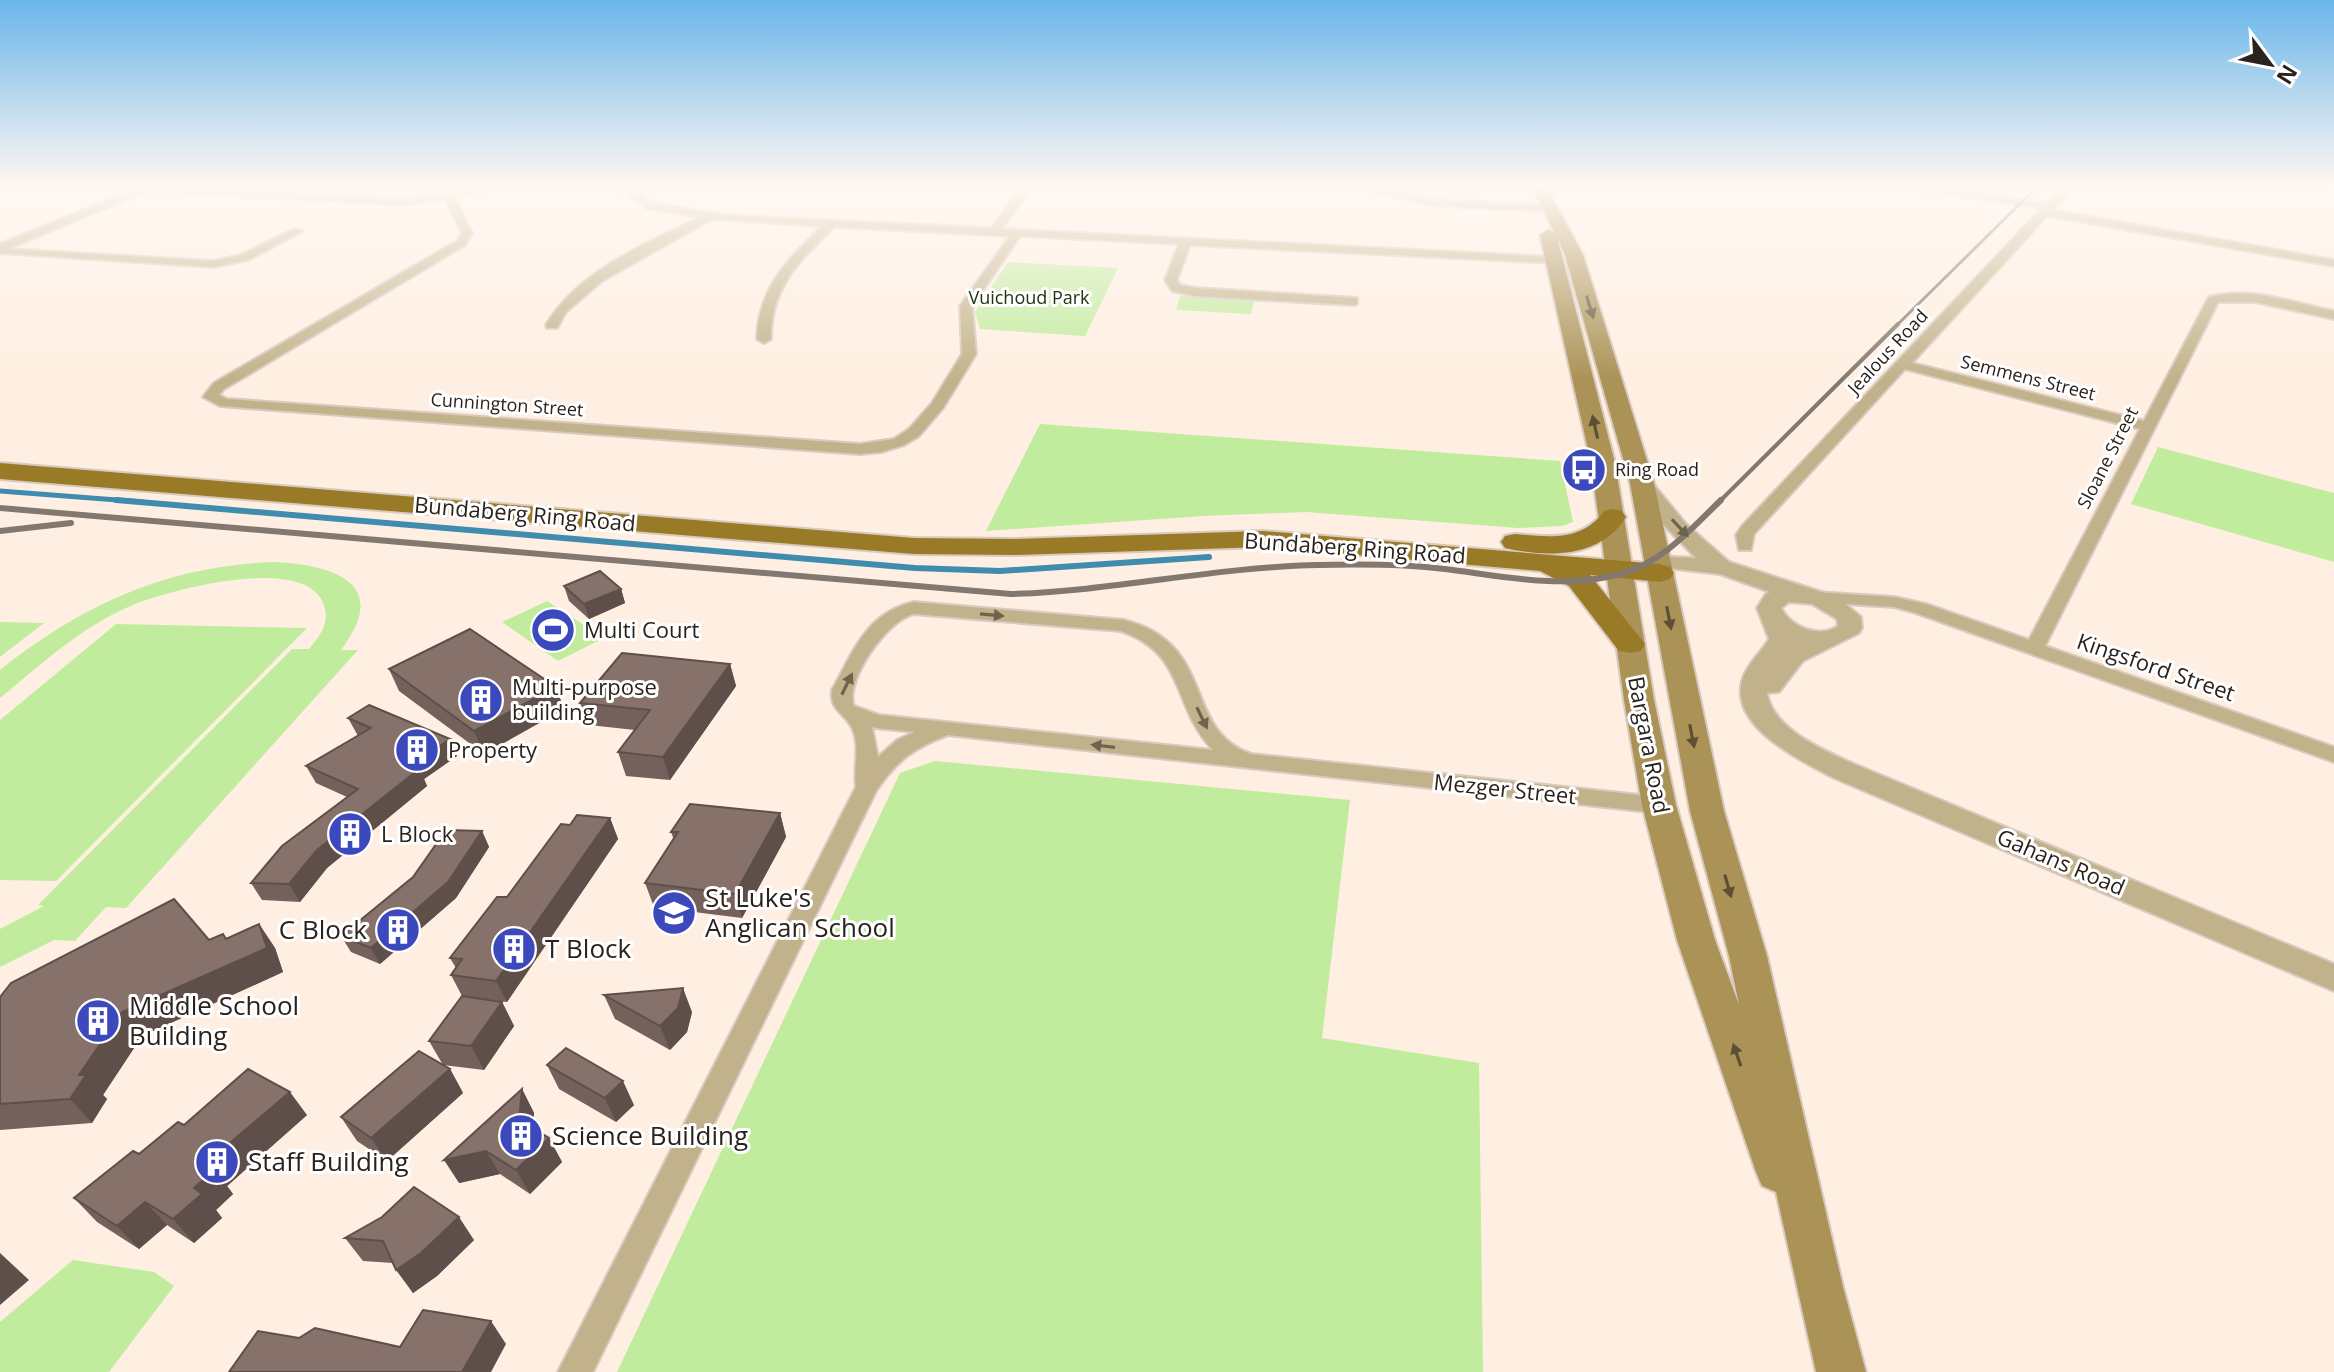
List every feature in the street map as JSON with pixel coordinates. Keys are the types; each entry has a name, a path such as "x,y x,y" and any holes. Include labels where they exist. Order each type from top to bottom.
{"main road":[{"name":"Bargara Road","path":"1563,252 1642,483 1707,811 1748,956 1819,1287 1841,1372"},
{"name":"Bargara Road","path":"1566,261 1613,517 1630,644 1659,805 1696,940 1819,1287"},
{"name":"Bundaberg Ring Road","path":"0,471 903,546 1263,539 1531,562 1659,567"},
{"path":"1400,534 1534,544 1578,541 1599,534 1609,526 1613,517"},
{"name":"Bundaberg Ring Road","path":"1050,545 1125,535 1221,528 1320,528 1400,534 1444,543 1620,565"},
{"path":"1531,562 1559,569 1579,580 1630,644"},
{"path":"1659,805 1707,811"}],"street":[{"path":"38,252 200,265 225,264 257,252"},
{"path":"192,401 210,397 219,386 446,252"},
{"path":"552,325 563,307 641,252"},
{"path":"764,339 762,322 771,291 801,252"},
{"name":"Cunnington Street","path":"210,397 225,403 860,449 902,447 917,433 969,354 971,339 965,321 966,306 1004,252"},
{"path":"1182,252 1171,280 1176,288 1353,301"},
{"path":"1387,252 1566,261"},
{"name":"Jealous Road","path":"1745,546 1744,535 1748,530 2006,252"},
{"path":"2276,252 2334,263"},
{"name":"Sloane Street","path":"2034,649 2213,300 2228,297 2334,315"},
{"name":"Semmens Street","path":"1901,364 2146,426"},
{"path":"1642,483 1651,497 1702,551 1724,568 1778,589 1836,605 1851,623"},
{"path":"1659,567 1724,568"},
{"path":"1659,567 1731,585 1752,595 1774,617 1800,634 1829,638"},
{"path":"1774,617 1774,599 1787,595 1810,596"},
{"name":"Kingsford Street","path":"1810,596 1905,604 2334,755"},
{"path":"866,789 869,759 865,729 843,705 842,690 884,619 900,609 914,608 1124,626 1145,632 1168,649 1216,742 1234,755 1264,765"},
{"name":"Kingsford Street","path":"1851,623 1869,611 1888,610 1962,624"},
{"name":"Gahans Road","path":"1774,617 1781,639 1755,681 1754,702 1762,718 1791,741 1844,771 2334,978"},
{"name":"Gahans Road","path":"1791,741 1771,719 1769,689 1778,672 1792,658 1817,641 1846,633 1851,623"},
{"name":"Mezger Street","path":"851,714 876,721 1264,765 1659,805"},
{"path":"575,1372 866,789 892,752 905,743 948,729"}],"green space":[{"name":"Vuichoud Park","path":"1008,262 1118,268 1085,336 980,329 975,312"},
{"path":"1180,296 1254,299 1251,314 1176,310"},
{"path":"1040,424 1560,461 1573,522 1562,526 1518,528 1306,512 986,531"},
{"path":"2158,447 2334,493 2334,562 2131,504"},
{"path":"274,562 317,568 335,573 349,582 358,594 360,608 355,627 341,650 358,650 126,908 106,907 75,941 54,940 0,967 0,929 44,906 38,905 292,649 309,649 323,629 326,612 312,589 292,581 266,578 206,584 153,598 116,613 64,646 0,698 0,670 63,626 128,593 198,571"},
{"name":"Multi Court","path":"547,601 604,638 558,661 502,622"},
{"path":"0,622 44,623 0,657"},
{"path":"116,624 307,628 56,881 0,880 0,720"},
{"path":"935,761 1350,800 1322,1038 1479,1063 1483,1372 617,1372 900,773"},
{"path":"73,1260 154,1272 174,1286 109,1372 0,1372 0,1322"}],"building":[{"path":"600,571 621,589 584,604 564,586"},
{"name":"Multi-purpose building","path":"470,629 556,687 474,731 389,669"},
{"path":"622,653 730,664 663,757 618,752 650,710 580,703"},
{"path":"369,705 450,739 410,766 419,769 317,850 289,884 251,883 282,846 358,789 306,766 371,728 348,718"},
{"path":"690,804 780,813 735,894 645,883 678,832 671,832"},
{"path":"577,815 610,818 496,981 451,975 462,959 450,958 497,897 507,897 561,824 570,825"},
{"path":"446,830 482,831 448,882 371,948 341,936 413,877"},
{"name":"Middle School Building","path":"174,899 209,940 223,934 226,939 259,924 267,948 122,1012 79,1075 86,1075 70,1099 0,1104 0,997 11,983"},
{"path":"683,988 678,1008 660,1026 604,995"},
{"path":"462,996 502,1002 471,1046 429,1041"},
{"path":"566,1048 623,1081 605,1098 547,1065"},
{"path":"419,1051 450,1069 371,1138 341,1117"},
{"path":"248,1069 290,1092 204,1165 214,1170 194,1188 202,1194 173,1219 145,1202 117,1226 74,1198 133,1151 139,1154 178,1122 184,1125"},
{"path":"522,1089 519,1120 549,1138 516,1170 486,1151 444,1160"},
{"path":"414,1187 459,1217 421,1253 396,1270 383,1241 345,1238 382,1217"},
{"path":"423,1310 491,1321 462,1372 229,1372 258,1331 299,1338 315,1328 400,1347"}],"waterway":[{"path":"0,491 143,502"},
{"path":"116,500 915,568 1000,571 1209,557"}],"railway":[{"path":"1896,326 1971,252"},
{"path":"1719,502 1898,324"},
{"path":"0,508 1011,594 1318,565 1413,566 1555,581 1598,579 1650,562 1687,533 1721,500"},
{"path":"0,531 71,523"}],"place":[{"name":"Ring Road","path":"1584,470"},
{"name":"Multi Court","path":"553,630"},
{"name":"Multi-purpose building","path":"481,700"},
{"name":"Property","path":"417,750"},
{"name":"L Block","path":"350,834"},
{"name":"St Luke's Anglican School","path":"674,913"},
{"name":"C Block","path":"398,930"},
{"name":"T Block","path":"514,949"},
{"name":"Middle School Building","path":"98,1021"},
{"name":"Science Building","path":"521,1136"},
{"name":"Staff Building","path":"217,1162"}]}
